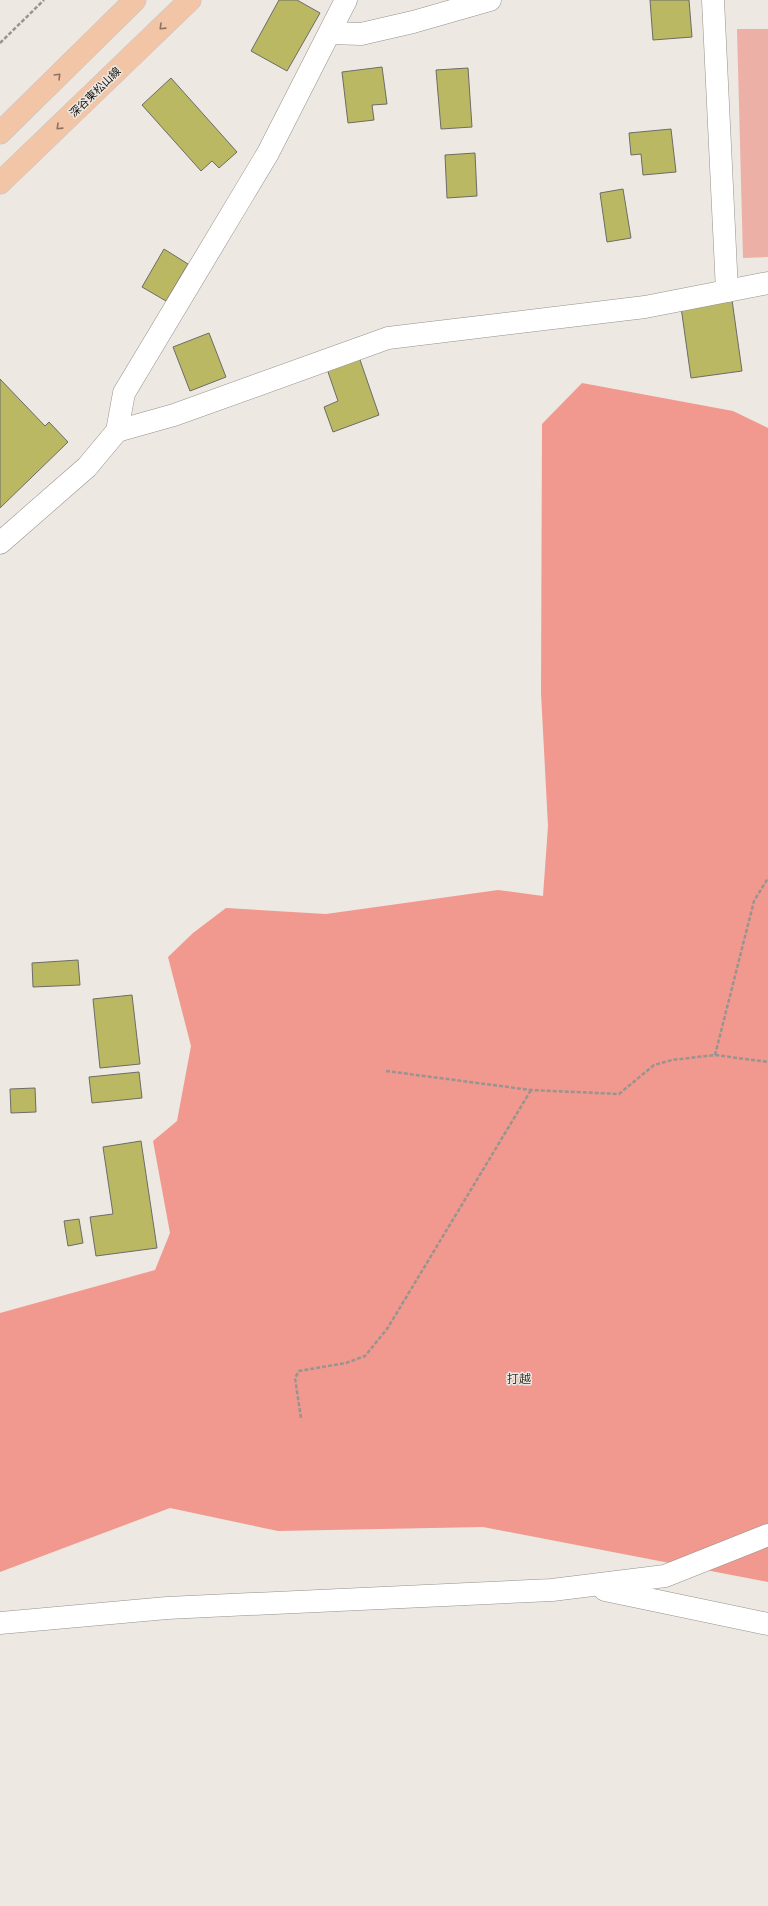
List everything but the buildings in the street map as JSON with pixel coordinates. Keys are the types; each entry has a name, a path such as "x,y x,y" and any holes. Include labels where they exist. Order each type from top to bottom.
{"main road":[{"path":"0,133 135,0"},
{"name":"深谷東松山線","path":"0,183 190,0"}],"street":[{"path":"0,543 87,467 117,431 124,393 268,153 346,0"},
{"path":"330,33 361,34 413,22 490,0"},
{"path":"713,0 727,291"},
{"path":"117,431 174,415 388,338 645,306 768,283"},
{"path":"0,1623 167,1608 590,1587 664,1576 768,1536"},
{"path":"590,1587 768,1624"}],"path":[{"path":"0,43 44,0"},
{"path":"715,1055 754,901 768,878"},
{"path":"386,1071 531,1090 619,1094 654,1064 715,1055 768,1062"},
{"path":"301,1418 295,1378 298,1370 346,1363 364,1356 387,1330 531,1090"}],"shaded area":[{"path":"737,29 768,29 768,257 743,258"},
{"path":"582,383 733,411 768,428 768,1582 483,1527 278,1531 170,1508 0,1572 0,1313 155,1270 170,1233 153,1141 177,1121 191,1046 168,957 193,933 226,908 326,914 498,890 543,896 548,826 541,693 542,424"}],"district":[{"name":"打越","path":"519,1379"}]}
